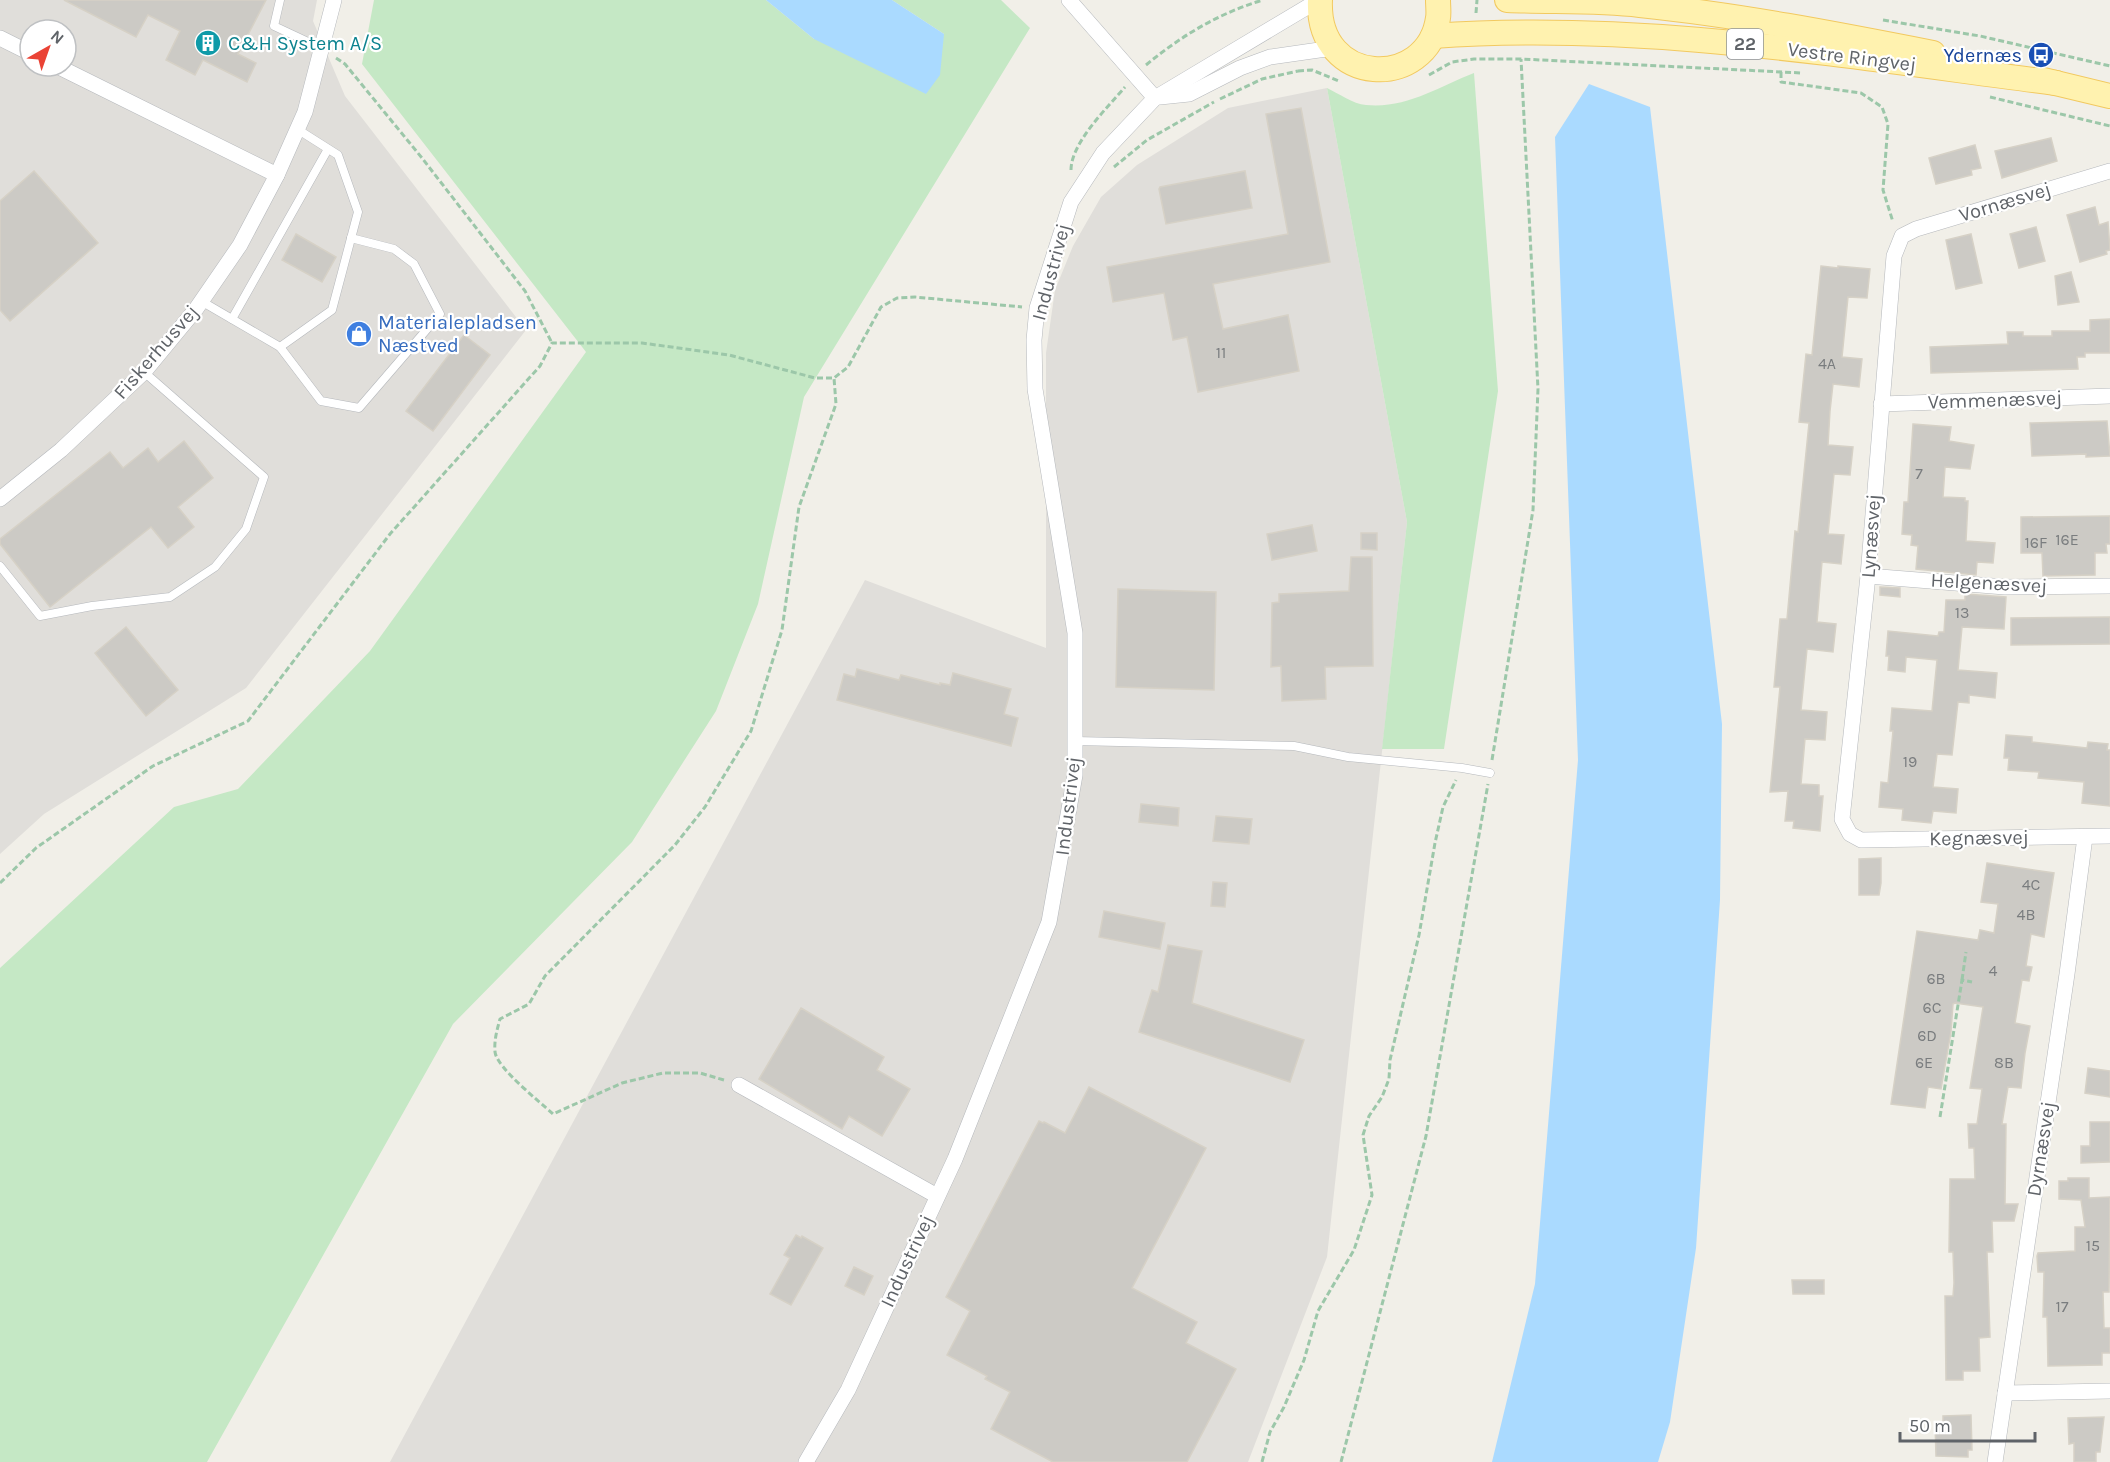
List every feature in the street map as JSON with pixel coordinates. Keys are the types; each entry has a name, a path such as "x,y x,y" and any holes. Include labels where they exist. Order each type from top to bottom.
{"main road":[{"path":"1320,0 1320,16 1324,33 1332,48 1347,61 1366,69 1386,70 1405,64 1421,52 1433,36 1438,18 1438,0"},
{"name":"Vestre Ringvej","path":"1507,0 1637,4 1712,14 1938,53 2110,96"},
{"name":"Vestre Ringvej","path":"1433,36 1475,33 1624,35 1770,46 2056,83"}],"street":[{"name":"Fiskerhusvej","path":"0,499 61,450 144,372 201,301 240,245 277,175 305,112 334,0"},
{"path":"1069,0 1155,98 1189,94 1240,68 1270,57 1332,48"},
{"name":"Industrivej","path":"806,1462 848,1390 938,1197 1050,922 1075,775 1075,633 1035,389 1034,340 1037,308 1071,202 1103,153 1155,98 1320,0"},
{"path":"0,38 18,46"},
{"path":"78,76 277,175"},
{"name":"Vornæsvej","path":"1902,236 1916,229 2110,171"},
{"name":"Lynæsvej","path":"1850,834 1842,819 1868,576 1894,256 1902,236"},
{"name":"Vemmenæsvej","path":"1881,404 2110,396"},
{"name":"Helgenæsvej","path":"1868,576 2005,587 2110,586"},
{"name":"Kegnæsvej","path":"1850,834 1861,840 2110,836"},
{"name":"Dyrnæsvej","path":"1995,1462 2085,837"},
{"path":"739,1085 938,1197"},
{"path":"2005,1393 2110,1391"}],"lane":[{"path":"280,0 274,26 323,49"},
{"path":"280,347 332,310 358,212 339,155 297,129"},
{"path":"232,319 328,149"},
{"path":"201,301 280,347 321,401 359,408 441,314 414,264 394,249 351,238"},
{"path":"0,566 40,616 92,606 170,597 215,567 246,529 264,477 144,372"},
{"path":"1075,741 1293,746 1348,757 1462,768 1490,774"}],"path":[{"path":"323,49 345,64 422,158 525,291 552,343"},
{"path":"1289,54 1298,71"},
{"path":"1428,76 1452,62 1474,59 1782,71 1804,74"},
{"path":"1113,168 1148,140 1216,101 1262,79 1312,70 1346,84"},
{"path":"1782,71 1781,82 1861,93 1882,107 1888,124 1883,190 1891,218 1902,236"},
{"path":"1981,96 2110,126"},
{"path":"552,343 642,343 729,355 815,378 834,378 848,367 881,307 897,298 915,297 1000,305"},
{"path":"0,883 36,848 153,766 248,721 390,534 540,366 552,343"},
{"path":"739,1085 700,1073 663,1073 622,1083 553,1114 508,1072 495,1054 496,1035 500,1019 529,1004 545,976 675,845 705,807 751,731 782,630 799,507 836,404 834,378"},
{"path":"1262,1462 1270,1432 1284,1407 1304,1360 1318,1311 1354,1250 1372,1195 1363,1135 1369,1116 1382,1096 1389,1079 1390,1059 1419,935 1443,807 1462,768"},
{"path":"1940,1117 1966,952"},
{"path":"1962,980 1972,982"}],"shaded area":[{"path":"0,0 317,0 313,21 345,96 526,330 246,688 44,814 0,854"},
{"path":"1327,88 1407,522 1327,1257 1248,1462 390,1462 865,580 1046,648 1046,353 1055,290 1073,246 1101,197 1137,165 1228,108"}],"green space":[{"path":"374,0 766,0 814,39 944,34 892,0 1001,0 1030,28 804,397 758,604 716,711 632,842 453,1024 207,1462 0,1462 0,968 174,807 238,789 370,651 586,352 362,64"},
{"path":"1474,73 1498,391 1444,749 1382,749 1407,522 1327,88 1356,103 1395,104 1422,96"}],"water":[{"path":"766,0 892,0 944,34 940,75 926,94 814,39"},
{"path":"1589,84 1650,107 1722,724 1720,900 1696,1248 1670,1422 1658,1462 1492,1462 1535,1284 1578,760 1555,137"}],"building":[{"name":"C&H System A/S","path":"64,0 266,0 238,54 256,63 247,82 203,60 195,75 166,60 180,31 148,15 136,37"},
{"path":"1301,108 1330,262 1213,284 1223,329 1288,315 1299,371 1198,392 1187,337 1173,340 1164,293 1113,302 1107,267 1288,234 1266,114"},
{"path":"2051,138 2057,161 2002,178 1995,151"},
{"path":"1975,145 1981,168 1971,170 1972,175 1936,184 1929,158"},
{"path":"34,171 98,243 10,321 0,310 0,201"},
{"path":"1245,171 1252,208 1166,224 1160,187"},
{"path":"2095,207 2099,225 2108,222 2110,250 2106,251 2107,254 2080,262 2067,215"},
{"path":"2036,227 2045,261 2019,268 2010,234"},
{"path":"296,234 336,257 322,282 282,260"},
{"path":"1971,234 1982,283 1956,289 1946,240"},
{"path":"1821,266 1870,269 1867,298 1848,297 1842,357 1862,359 1859,387 1833,384 1830,411 1828,445 1853,447 1850,475 1834,474 1828,534 1844,535 1841,564 1822,562 1817,622 1836,624 1833,652 1807,649 1801,710 1827,712 1825,740 1805,739 1801,784 1819,785 1819,796 1823,796 1820,831 1793,828 1794,821 1785,821 1788,791 1770,792 1780,687 1774,687 1780,619 1787,619 1795,531 1798,532 1809,423 1799,422 1806,354 1812,355"},
{"path":"2071,272 2079,302 2058,305 2055,276"},
{"path":"2110,319 2110,353 2085,353 2085,357 2077,357 2078,369 1931,373 1930,347 2008,344 2007,332 2023,332 2023,336 2052,336 2052,331 2090,331 2090,320"},
{"path":"464,335 490,355 433,431 406,411"},
{"path":"2107,421 2110,456 2086,457 2086,454 2032,456 2030,423"},
{"path":"1913,424 1951,427 1949,441 1974,445 1970,469 1945,467 1943,497 1965,498 1965,501 1968,501 1966,541 1995,543 1993,563 1977,562 1976,575 1916,569 1918,546 1911,545 1912,535 1902,534 1904,502 1908,502"},
{"path":"184,441 213,478 178,507 194,527 168,548 151,527 50,607 0,544 0,539 110,452 123,468 148,448 158,462"},
{"path":"2110,516 2110,544 2106,544 2107,553 2095,553 2095,575 2043,576 2042,553 2021,553 2021,517"},
{"path":"1312,525 1317,551 1272,560 1267,534"},
{"path":"1361,533 1377,533 1377,550 1361,549"},
{"path":"1351,557 1372,557 1373,666 1325,667 1326,699 1282,701 1281,666 1271,667 1272,603 1279,602 1279,594 1349,591"},
{"path":"1880,587 1900,588 1900,597 1880,595"},
{"path":"1118,589 1216,592 1214,690 1116,687"},
{"path":"1965,594 2006,597 2004,629 1962,627 1958,670 1997,673 1995,698 1969,695 1969,703 1958,702 1952,755 1937,754 1933,787 1958,789 1956,813 1933,811 1931,823 1902,820 1903,809 1879,807 1881,782 1888,783 1893,731 1890,731 1892,708 1932,711 1937,660 1906,657 1905,672 1888,670 1889,656 1886,656 1888,631 1938,636 1939,632 1944,632 1946,600 1965,600"},
{"path":"2110,617 2110,644 2011,645 2011,618"},
{"path":"126,627 178,690 146,716 95,653"},
{"path":"857,669 899,680 901,675 940,685 940,683 950,685 953,673 1011,689 1004,714 1018,718 1011,746 837,700 844,674 855,677"},
{"path":"2006,735 2032,737 2032,742 2087,748 2088,742 2108,744 2107,750 2110,750 2110,806 2082,803 2084,782 2038,778 2039,772 2008,770 2009,758 2004,758"},
{"path":"1141,804 1179,808 1178,826 1139,822"},
{"path":"1216,816 1252,819 1249,844 1213,841"},
{"path":"1881,858 1879,895 1859,895 1859,859"},
{"path":"1987,863 2054,873 2044,937 2031,934 2026,966 2032,967 2029,981 2022,980 2015,1023 2030,1026 2021,1088 2008,1087 2002,1124 2006,1124 2005,1204 2018,1204 2014,1221 1992,1221 1993,1252 1987,1252 1990,1337 1979,1338 1980,1371 1963,1371 1963,1380 1946,1380 1945,1296 1953,1296 1954,1283 1953,1252 1949,1252 1950,1179 1975,1179 1974,1148 1969,1148 1968,1124 1977,1124 1982,1089 1970,1088 1983,1007 1953,1004 1951,1032 1941,1089 1928,1087 1925,1108 1891,1104 1917,931 1978,940 1980,930 1994,933 1998,904 1981,902"},
{"path":"1213,882 1227,883 1225,907 1211,906"},
{"path":"1104,911 1165,923 1160,949 1099,937"},
{"path":"1168,945 1202,951 1192,1003 1304,1040 1290,1082 1139,1032 1152,990 1158,992"},
{"path":"801,1008 884,1057 877,1070 910,1089 882,1136 849,1116 842,1129 759,1079"},
{"path":"2088,1068 2110,1071 2110,1097 2085,1093"},
{"path":"1089,1087 1206,1148 1132,1288 1197,1322 1186,1343 1236,1369 1187,1462 1053,1462 991,1429 1010,1392 985,1379 987,1376 947,1355 970,1311 946,1297 1039,1121 1065,1133"},
{"path":"2090,1122 2110,1122 2110,1162 2081,1163 2081,1146 2090,1146"},
{"path":"2068,1178 2089,1178 2089,1198 2110,1197 2109,1292 2103,1292 2104,1328 2110,1328 2110,1353 2102,1353 2102,1365 2048,1366 2047,1317 2043,1317 2044,1272 2038,1272 2037,1256 2038,1253 2075,1251 2075,1227 2085,1227 2081,1200 2059,1199 2059,1181 2068,1181"},
{"path":"796,1235 823,1248 791,1305 770,1294 790,1258 784,1255"},
{"path":"854,1267 873,1276 864,1295 845,1286"},
{"path":"1792,1280 1824,1280 1824,1294 1793,1294"},
{"path":"1971,1415 1972,1450 1968,1450 1968,1457 1936,1456 1935,1422 1943,1422 1943,1416"},
{"path":"2104,1417 2100,1452 2096,1452 2096,1462 2074,1462 2074,1443 2069,1444 2068,1418"}],"place":[{"name":"C&H System A/S","path":"208,43"},
{"name":"Ydernæs","path":"2041,55"},
{"name":"Materialepladsen Næstved","path":"359,334"}]}
